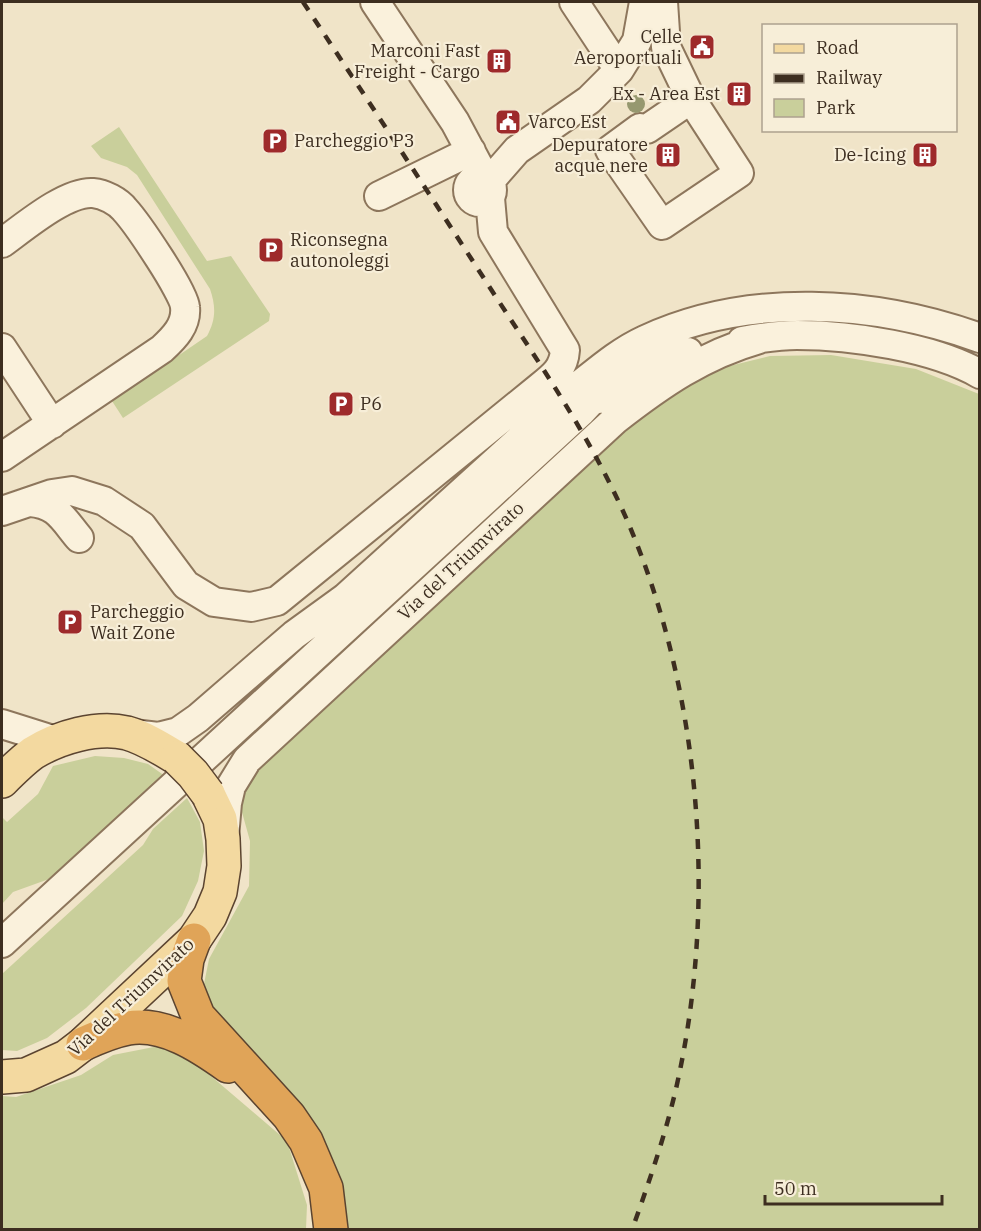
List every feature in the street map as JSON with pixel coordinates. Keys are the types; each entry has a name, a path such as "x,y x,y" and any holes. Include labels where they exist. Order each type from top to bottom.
{"highway":[{"path":"194,940 187,959 184,981 198,1016 290,1116 306,1141 326,1188 330,1228"},
{"path":"83,1044 104,1034 129,1028 150,1028 174,1034 206,1050 276,1102"}],"main road":[{"name":"Via del Triumvirato","path":"2,781 32,754 56,741 91,733 127,733 150,742 177,758 193,774 208,794 220,819 224,839 224,866 220,892 210,916 194,940 66,1058 26,1075 2,1077"}],"street":[{"path":"9,507 72,490 104,501 142,526 186,585 214,602 251,607 277,601 556,374 564,362 565,350 493,232 484,189 471,151 455,122 375,2"},
{"path":"574,2 619,70"},
{"path":"484,189 517,150 589,100 619,70 637,41 644,2"},
{"path":"663,2 666,47 692,99 739,173 662,225 610,150 640,128 647,129 692,99"},
{"path":"379,196 471,151"},
{"path":"2,243 62,202 78,195 93,193 109,198 124,208 178,288 185,306 183,322 177,335 162,349 2,457"},
{"name":"Via del Triumvirato","path":"127,733 158,737 178,732 198,718 294,635 345,598 608,362 643,341 698,322 759,308 792,306 912,318 980,338"},
{"name":"Via del Triumvirato","path":"2,944 581,412 623,370 660,343 698,322"},
{"name":"Via del Triumvirato","path":"581,412 619,385 668,358 698,349 797,335 894,345 932,354 980,374"},
{"name":"Via del Triumvirato","path":"224,839 231,786 247,760 288,721 615,420 678,373 719,353 759,339"},
{"path":"2,348 52,424"},
{"path":"9,507 54,507 79,538"},
{"path":"2,724 56,741"}],"green space":[{"path":"119,127 207,261 231,256 270,314 269,321 123,418 112,401 207,336 212,324 214,307 210,289 137,175 127,167 101,158 91,146"},
{"path":"831,355 916,369 979,394 979,1229 342,1229 214,1011 204,984 209,959 249,886 250,841 240,805 257,762 647,407 705,372 770,356"},
{"path":"95,756 124,758 148,764 165,776 49,879 13,892 2,904 2,817 7,822 38,794 53,766"},
{"path":"187,798 200,822 204,851 198,881 182,916 86,1008 47,1038 17,1051 2,1050 2,974 143,845 153,829"},
{"path":"159,1046 198,1065 287,1141 307,1205 306,1229 2,1230 2,1096 16,1097 81,1075 113,1055"}],"railway":[{"path":"303,2 582,432 627,520 652,585 671,653 686,723 695,794 698,865 697,937 691,1007 675,1095 632,1230"}],"place":[{"name":"Celle Aeroportuali","path":"702,47"},
{"name":"Marconi Fast Freight - Cargo","path":"499,61"},
{"name":"Ex - Area Est","path":"739,94"},
{"name":"Varco Est","path":"508,122"},
{"name":"Parcheggio P3","path":"275,141"},
{"name":"Depuratore acque nere","path":"668,155"},
{"name":"De-Icing","path":"925,155"},
{"name":"Riconsegna autonoleggi","path":"271,250"},
{"name":"P6","path":"341,404"},
{"name":"Parcheggio Wait Zone","path":"70,622"}]}
